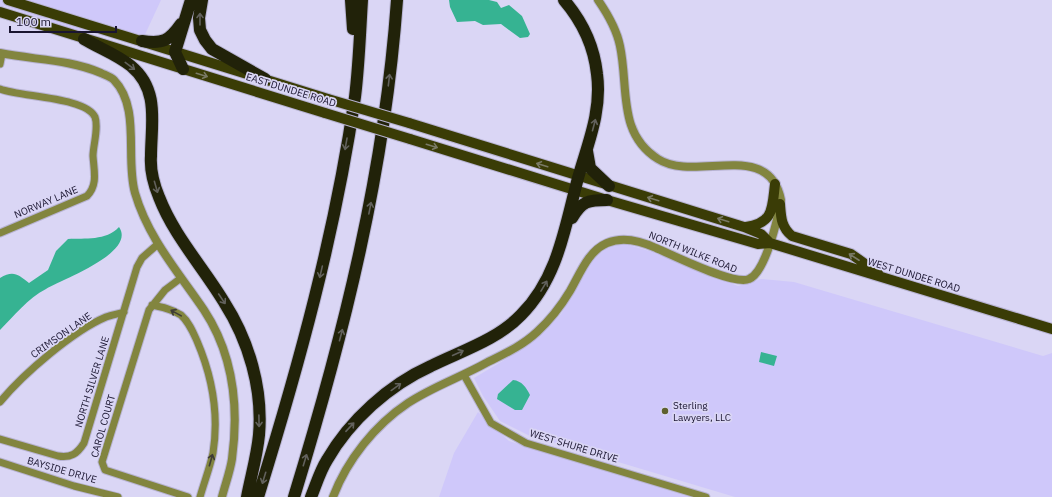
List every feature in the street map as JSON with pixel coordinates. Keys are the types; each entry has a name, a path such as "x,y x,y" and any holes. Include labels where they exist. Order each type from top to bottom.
{"highway":[{"path":"183,69 175,52 191,0"},
{"path":"202,0 199,18 200,30 204,40 212,49 265,79"},
{"path":"351,0 353,14 352,38 357,78"},
{"path":"258,497 311,317 337,196 357,78 362,0"},
{"path":"294,497 324,398 360,254 382,138 397,0"},
{"path":"311,497 327,460 345,433 364,413 386,394 417,374 504,330 520,317 533,303 551,274 568,224 579,176 598,111 597,74 592,50 585,32 564,0"},
{"path":"142,41 157,43 162,42 174,33 186,16"},
{"path":"84,39 131,65 140,75 148,88 152,98 150,158 158,196 169,221 225,302 253,366 259,434 247,497"},
{"path":"587,150 590,168 609,186"},
{"path":"568,224 582,204 590,200 607,200"}],"main road":[{"name":"EAST DUNDEE ROAD","path":"8,0 579,176"},
{"name":"EAST DUNDEE ROAD","path":"0,12 324,113 576,189"},
{"name":"WEST DUNDEE ROAD","path":"579,176 744,227 761,234 770,244"},
{"path":"744,227 762,223 771,212 775,184"},
{"name":"WEST DUNDEE ROAD","path":"576,189 607,200 758,244 770,244 1052,329"},
{"path":"780,204 782,223 787,232 792,236 850,254 886,279"}],"street":[{"path":"598,0 620,45 627,114 632,133 640,146 659,160 674,165 686,167 730,165 753,166 771,177 775,184"},
{"path":"0,64 1,53 45,58 87,67 113,78 122,90 130,116 130,168 135,193 141,211 158,244 208,319 224,352 233,382 234,420 232,460 222,497"},
{"name":"NORWAY LANE","path":"0,89 75,104 89,109 95,117 96,123 93,153 95,184 93,190 87,196 0,233"},
{"name":"NORTH WILKE ROAD","path":"333,497 343,476 356,456 381,425 409,402 464,376 515,348 536,333 554,314 596,249 608,242 632,240 648,244 730,279 739,281 749,280 757,273 770,244 780,204 779,192 775,184"},
{"name":"NORTH SILVER LANE","path":"0,439 58,456 68,457 78,452 84,444 138,268 142,258 158,244"},
{"name":"CAROL COURT","path":"181,278 165,290 149,310 102,462 105,470 188,497"},
{"path":"152,305 171,310 182,316 190,325 204,357 213,388 213,453 200,497"},
{"name":"CRIMSON LANE","path":"0,402 39,362 81,331 106,317 124,312"},
{"name":"WEST SHURE DRIVE","path":"464,376 491,422 526,443 706,497"},
{"name":"BAYSIDE DRIVE","path":"0,462 74,486 118,497"}],"shaded area":[{"path":"0,0 161,0 142,41 121,35 77,31 4,6 0,18"},
{"path":"449,0 489,0 497,2 501,8 509,5 522,16 530,34 528,37 520,38 501,24 483,25 475,21 457,22 450,7"},
{"path":"119,227 122,237 117,246 108,256 33,297 0,330 0,278 8,274 15,274 22,277 29,283 48,270 56,251 68,239 102,237 108,235"},
{"path":"622,243 656,253 738,286 761,279 794,282 1043,356 1052,353 1052,497 735,497 528,435 500,421 483,396 474,378 529,345 561,314 592,261 605,249"},
{"path":"761,352 777,356 774,366 759,362"},
{"path":"513,380 523,385 530,395 522,410 515,410 497,399 498,394"},
{"path":"478,412 509,441 690,497 439,497 454,453"}],"place":[{"name":"Sterling Lawyers, LLC","path":"665,411"}]}
